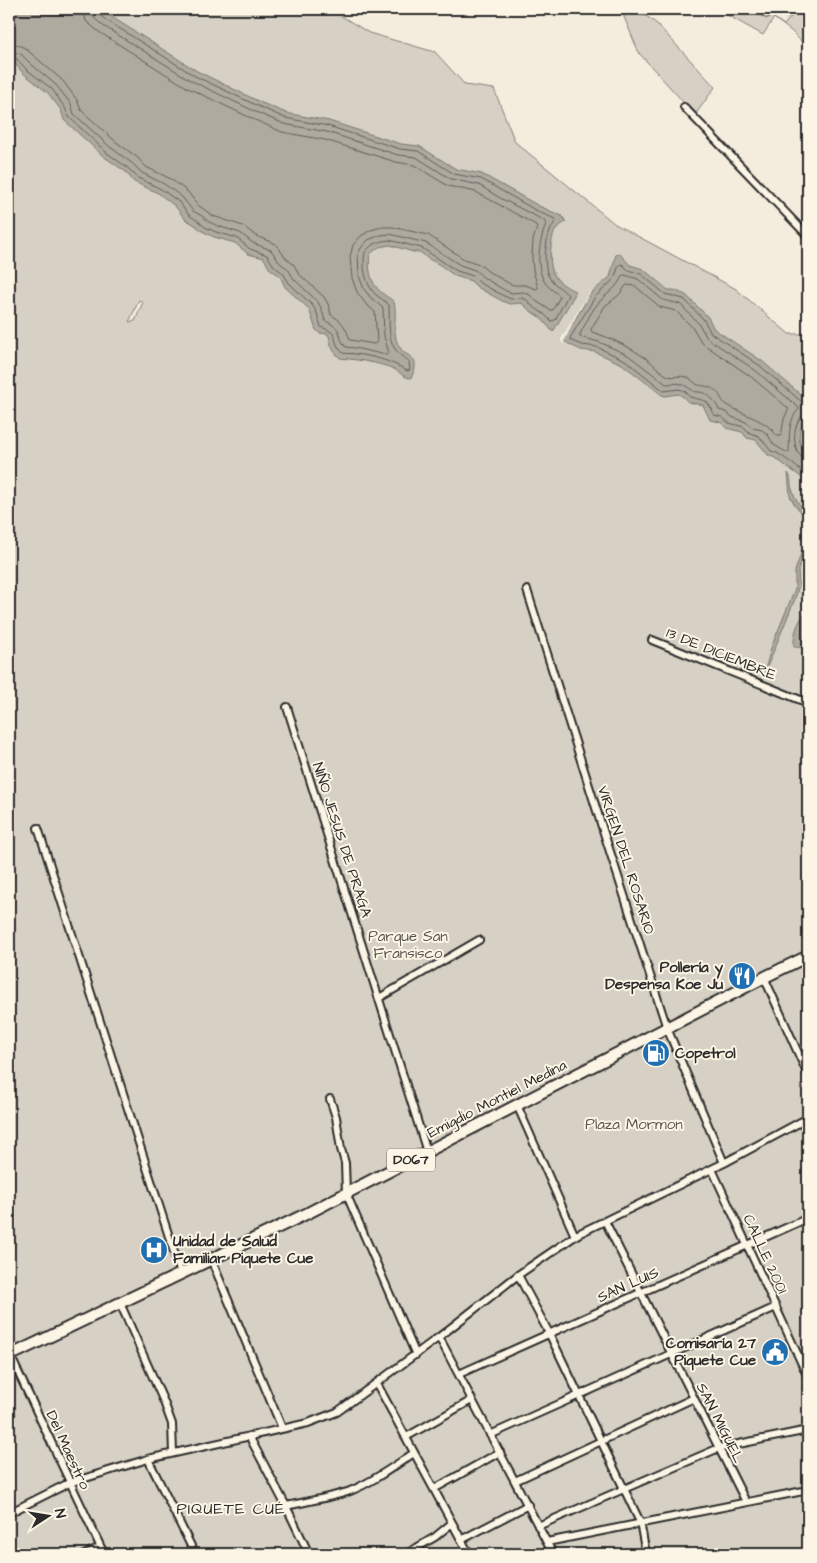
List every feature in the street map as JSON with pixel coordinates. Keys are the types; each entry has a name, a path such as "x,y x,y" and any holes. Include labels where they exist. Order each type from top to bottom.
{"main road":[{"name":"Emigdio Montiel Medina","path":"9,1355 181,1274 346,1193 808,956"}],"street":[{"path":"684,107 808,236"},
{"name":"VIRGEN DEL ROSARIO","path":"527,590 667,1028 724,1162"},
{"name":"13 DE DICIEMBRE","path":"652,640 808,704"},
{"name":"NIÑO JESUS DE PRAGA","path":"287,707 428,1152"},
{"path":"38,828 181,1274"},
{"path":"379,998 479,940"},
{"path":"764,977 808,1075"},
{"path":"330,1099 336,1117 345,1163 346,1193 416,1355"},
{"path":"517,1105 575,1236"},
{"path":"9,1513 69,1483 148,1459 308,1423 330,1415 377,1384 439,1338 518,1275 575,1236 712,1169 808,1118"},
{"name":"CALLE 2001","path":"712,1169 807,1370 808,1377"},
{"name":"SAN LUIS","path":"459,1374 808,1218"},
{"name":"SAN MIGUEL","path":"605,1221 746,1502"},
{"path":"211,1259 282,1428"},
{"path":"518,1275 549,1334 640,1522 646,1554"},
{"path":"120,1302 172,1424 174,1453"},
{"path":"490,1435 776,1307"},
{"path":"439,1338 554,1554"},
{"name":"Del Maestro","path":"9,1355 104,1554"},
{"path":"377,1384 469,1554"},
{"path":"515,1481 694,1398"},
{"path":"406,1437 472,1400"},
{"path":"538,1526 719,1448 808,1430"},
{"path":"249,1436 309,1554"},
{"path":"434,1489 500,1452"},
{"path":"286,1506 352,1490 365,1484 414,1453"},
{"path":"148,1459 195,1554"},
{"path":"547,1542 808,1490"},
{"path":"461,1540 528,1505"},
{"path":"406,1554 435,1537 452,1523"},
{"path":"86,1554 100,1547"}],"shaded area":[{"path":"777,9 808,9 808,27 796,36"}],"green space":[{"name":"Parque San Fransisco","path":"9,9 330,9 369,33 435,52 465,85 494,89 515,142 615,224 736,289 789,334 808,334 808,1554 9,1554","holes":["139,300 143,302 135,321 129,322"]},
{"path":"624,9 637,9 657,24 715,87 695,115 639,53 624,17"},
{"path":"710,9 783,9 774,18 763,35 727,15"},
{"path":"800,9 808,18 808,41 801,41 774,18 784,25"}],"water":[{"path":"9,9 99,9 197,71 262,103 286,113 329,121 401,144 419,146 456,169 482,174 539,206 562,216 566,222 557,228 552,239 550,252 552,271 556,278 575,291 575,294 553,332 541,318 521,303 510,304 502,301 477,287 471,281 455,276 420,252 413,252 390,245 379,247 370,254 369,265 371,275 377,288 394,302 396,338 403,351 415,362 415,369 411,378 409,378 394,369 381,365 340,358 331,345 328,334 319,333 316,330 309,309 285,287 280,276 269,268 264,258 248,254 235,243 214,237 202,231 185,219 175,206 158,193 134,182 126,172 103,156 64,120 61,110 48,93 17,66 9,62"},
{"path":"750,9 780,9 773,16 766,19"},
{"path":"619,253 630,265 643,269 668,290 674,290 686,295 708,317 714,329 762,361 808,401 808,417 801,425 799,437 804,453 808,456 808,482 768,455 756,440 747,438 742,432 726,428 720,422 710,420 703,405 688,402 678,394 662,395 622,364 595,352 581,350 563,340 591,293 610,277 616,254"},
{"path":"788,473 795,497 808,515 808,520 790,496"},
{"path":"808,541 808,547 798,570 799,585 795,599 763,677 771,648 795,589 795,571 803,548"},
{"path":"808,610 808,648 794,647 797,627 801,618"}],"pier":[{"path":"591,290 577,314 563,344 561,339"}],"place":[{"name":"Pollería y Despensa Koe Ju","path":"742,976"},
{"name":"Copetrol","path":"656,1053"},
{"name":"Unidad de Salud Familiar Piquete Cue","path":"154,1250"},
{"name":"Comisaría 27 Piquete Cue","path":"775,1352"}],"district":[{"name":"PIQUETE CUÉ","path":"231,1509"}],"park label":[{"name":"Plaza Mormon","path":"634,1124"}]}
